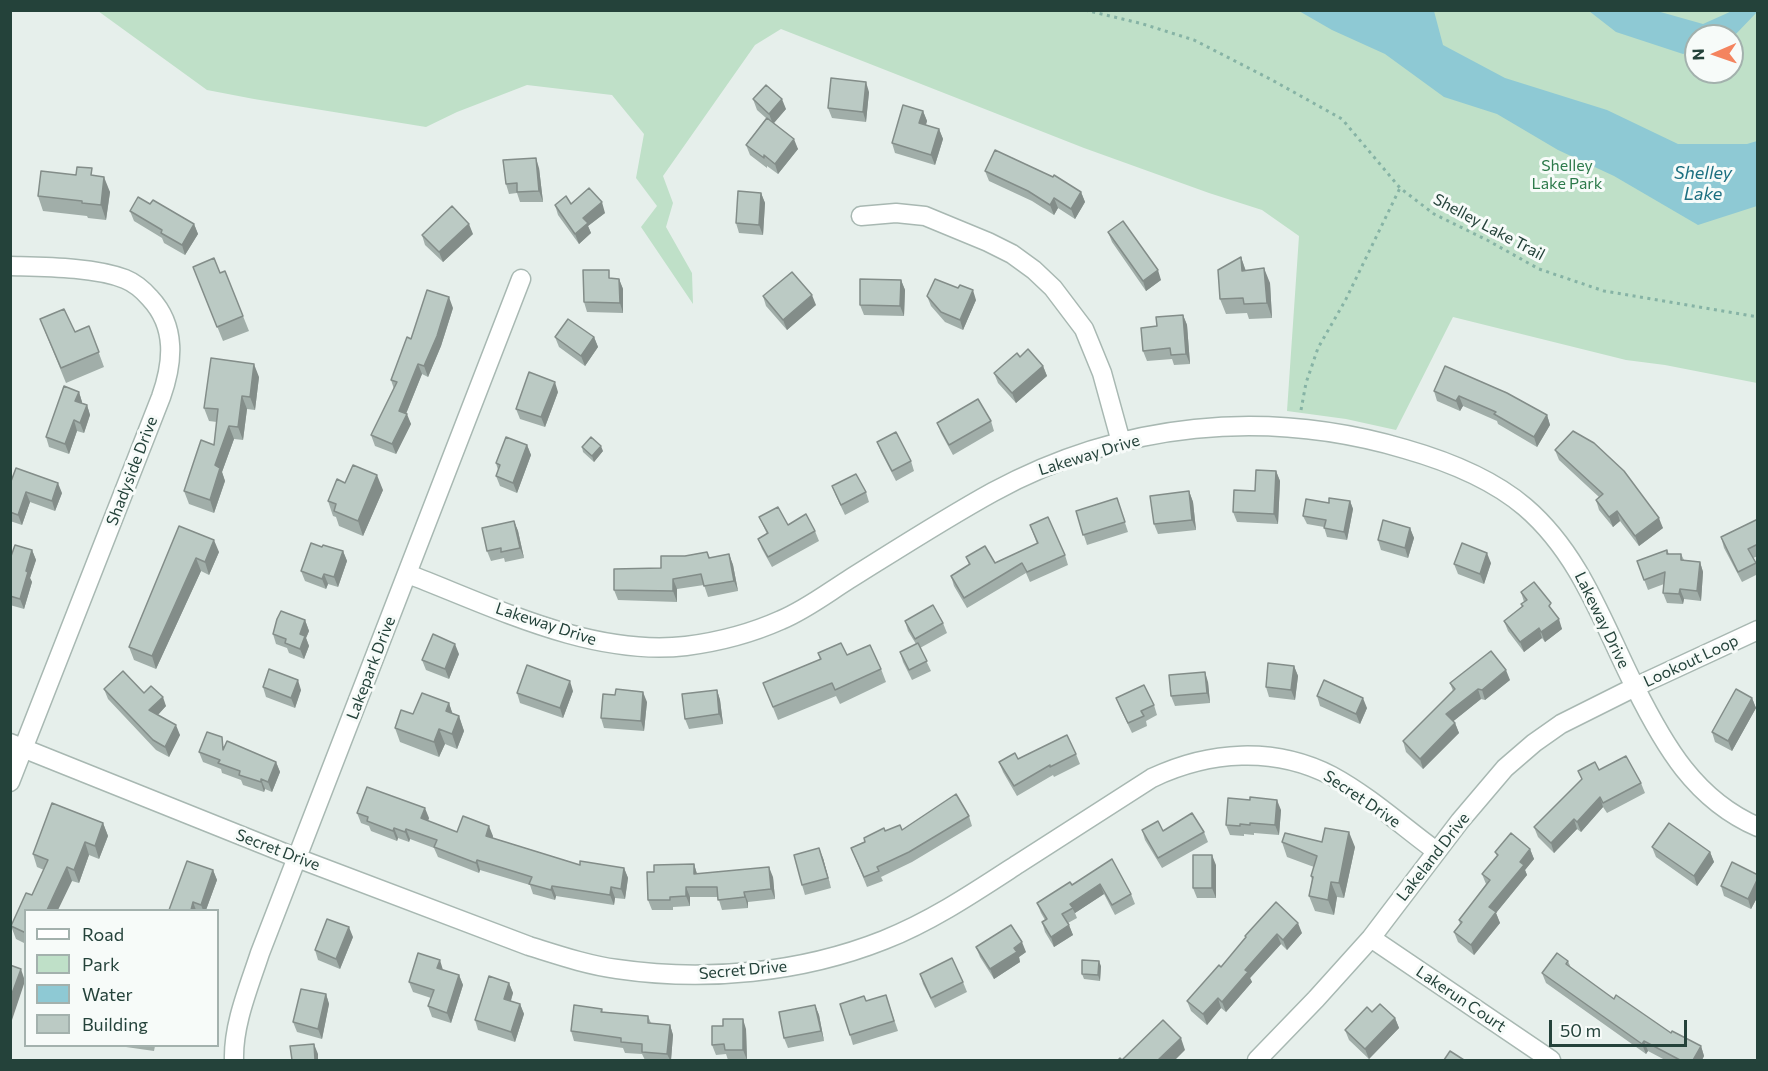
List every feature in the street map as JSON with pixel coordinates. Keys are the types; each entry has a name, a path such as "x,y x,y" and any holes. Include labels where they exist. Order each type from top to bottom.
{"street":[{"path":"861,216 896,213 925,216 988,242 1012,254 1034,270 1053,288 1084,328 1101,373 1121,442"},
{"name":"Shadyside Drive","path":"10,266 92,271 126,279 141,288 164,318 170,335 171,353 169,374 160,397 17,746 10,782"},
{"name":"Lakepark Drive","path":"234,1060 234,1047 243,1004 260,953 521,279"},
{"name":"Lakeway Drive","path":"408,574 569,634 607,644 648,647 685,646 731,637 781,620 951,516 1021,477 1059,461 1121,442 1208,426 1263,425 1297,428 1351,435 1436,458 1504,491 1527,509 1547,530 1577,569 1596,602 1635,687"},
{"name":"Lookout Loop","path":"1758,630 1635,687 1669,751 1688,776 1713,801 1758,827"},
{"name":"Lakeland Drive","path":"1257,1060 1371,938 1436,851 1505,768 1561,724 1635,687"},
{"name":"Secret Drive","path":"17,746 297,858 529,946 617,969 701,975 735,973 825,960 886,940 956,905 1152,778 1174,767 1202,759 1229,755 1279,758 1305,764 1333,777 1436,851"},
{"name":"Lakerun Court","path":"1371,938 1551,1060"}],"path":[{"name":"Shelley Lake Trail","path":"1085,10 1143,24 1194,40 1342,119 1400,189 1434,214 1539,269 1604,291 1758,317"},
{"path":"1297,428 1306,383 1318,348 1345,301 1400,189"}],"green space":[{"name":"Shelley Lake Park","path":"98,11 1757,11 1757,383 1665,365 1626,360 1453,317 1396,430 1346,419 1287,411 1299,236 1262,210 1084,148 781,29 755,45 663,176 673,203 666,227 692,273 693,304 641,227 657,206 636,178 644,134 612,95 527,85 457,112 426,127 207,90"}],"water":[{"name":"Shelley Lake","path":"1299,11 1434,11 1443,45 1505,78 1607,110 1678,144 1747,144 1757,141 1757,206 1698,225 1614,176 1558,150 1497,114 1444,97 1385,54 1332,30"},
{"path":"1589,11 1657,11 1703,24 1684,24 1683,54 1616,32"},
{"path":"1732,11 1758,11 1744,26 1703,24"}],"building":[{"path":"831,78 866,82 863,112 828,108"},
{"path":"766,85 782,99 769,114 753,99"},
{"path":"903,105 923,111 919,123 939,129 931,155 892,143"},
{"path":"767,118 794,139 775,164 746,145"},
{"path":"995,150 1053,177 1054,175 1081,192 1071,209 1054,198 1050,205 1028,191 985,171"},
{"path":"536,158 539,191 517,192 517,183 506,184 503,160"},
{"path":"77,167 92,168 91,175 104,177 101,205 38,196 41,171 76,175"},
{"path":"589,188 602,202 583,218 588,223 575,234 555,205 566,196 571,204"},
{"path":"738,191 761,193 759,225 736,223"},
{"path":"138,197 150,204 153,200 194,224 182,245 130,211"},
{"path":"452,206 469,224 439,252 422,235"},
{"path":"1123,221 1158,270 1143,281 1108,232"},
{"path":"1241,257 1242,271 1264,268 1267,303 1244,304 1243,298 1220,299 1218,270"},
{"path":"214,258 220,273 225,271 243,316 217,327 193,267"},
{"path":"583,270 609,270 609,278 619,279 620,303 584,302"},
{"path":"792,272 812,295 783,320 763,296"},
{"path":"860,279 901,280 900,306 860,305"},
{"path":"935,279 958,288 960,285 973,290 960,320 941,312 927,296"},
{"path":"427,290 449,297 437,336 424,366 418,364 399,411 407,414 392,444 371,435 397,382 391,380 407,337 411,339"},
{"path":"64,309 75,332 89,326 99,352 61,368 40,319"},
{"path":"1183,315 1186,354 1171,355 1170,348 1143,351 1141,328 1157,326 1156,317"},
{"path":"568,319 594,337 581,356 555,337"},
{"path":"1028,349 1043,366 1012,393 994,373 1017,353 1020,357"},
{"path":"211,358 254,364 250,397 242,396 238,427 229,426 215,465 220,468 210,500 184,491 201,440 214,445 218,409 204,408"},
{"path":"1445,366 1507,393 1547,415 1534,437 1494,414 1496,412 1459,396 1456,401 1434,391"},
{"path":"529,372 555,382 541,417 516,409"},
{"path":"64,386 79,392 75,401 87,405 80,423 74,420 65,444 46,437"},
{"path":"978,399 991,421 949,445 937,423"},
{"path":"1573,431 1594,443 1624,471 1659,518 1635,536 1617,511 1609,517 1596,500 1603,494 1555,450"},
{"path":"896,432 911,461 892,471 877,442"},
{"path":"506,437 527,445 513,483 496,476 500,465 496,463"},
{"path":"591,437 601,446 592,456 582,447"},
{"path":"353,465 377,475 358,521 334,511 336,504 328,501 337,479 345,483"},
{"path":"16,468 58,483 52,501 26,492 18,515 10,512 10,484"},
{"path":"1256,470 1276,471 1274,514 1233,512 1234,490 1255,491"},
{"path":"856,474 866,492 841,505 832,486"},
{"path":"1189,491 1192,520 1154,524 1150,496"},
{"path":"1117,498 1125,522 1083,535 1076,511"},
{"path":"1329,498 1350,501 1344,532 1324,528 1326,520 1303,516 1306,499 1329,503"},
{"path":"778,507 788,525 806,514 815,531 768,557 758,539 768,533 759,517"},
{"path":"1048,517 1065,555 1027,572 1022,563 964,598 951,576 970,564 966,557 985,546 995,563 1038,543 1030,525"},
{"path":"1758,519 1758,544 1748,549 1756,563 1738,572 1721,537"},
{"path":"1383,520 1410,528 1405,548 1378,540"},
{"path":"514,521 520,548 501,552 501,548 487,551 482,528"},
{"path":"179,526 214,540 205,562 196,558 152,656 129,647"},
{"path":"311,543 343,551 334,577 324,574 322,579 301,571"},
{"path":"1462,543 1487,553 1480,574 1454,564"},
{"path":"15,545 32,550 20,599 10,596 10,559"},
{"path":"1667,550 1667,554 1681,554 1681,560 1700,562 1697,591 1680,589 1679,594 1663,593 1665,572 1644,580 1637,561"},
{"path":"707,552 709,558 729,554 734,581 704,586 701,574 673,579 673,591 614,590 614,569 661,568 661,556 685,556"},
{"path":"1534,582 1551,603 1549,606 1559,619 1541,632 1539,628 1520,642 1504,621 1523,606 1521,604 1527,600 1521,592"},
{"path":"933,605 943,623 915,639 905,621"},
{"path":"281,611 305,620 300,634 305,636 300,649 285,643 286,639 273,634"},
{"path":"433,634 455,644 445,669 422,660"},
{"path":"841,643 847,655 870,645 881,669 835,690 832,683 773,707 763,683 821,659 818,653"},
{"path":"918,643 927,661 909,670 900,652"},
{"path":"1491,651 1506,670 1482,690 1478,689 1446,714 1455,723 1420,759 1403,741 1455,689 1450,683"},
{"path":"1268,663 1294,666 1291,690 1266,687"},
{"path":"527,665 570,681 560,708 517,693"},
{"path":"269,669 298,680 291,698 263,687"},
{"path":"123,671 144,693 151,686 163,697 149,710 176,725 165,747 153,740 104,689"},
{"path":"1205,672 1207,693 1171,696 1169,675"},
{"path":"1324,680 1363,698 1356,714 1317,696"},
{"path":"1144,685 1154,705 1141,711 1144,716 1128,723 1116,698"},
{"path":"616,689 643,692 641,721 601,718 603,694 615,695"},
{"path":"1736,689 1752,698 1728,741 1712,732"},
{"path":"717,690 719,714 685,719 682,694"},
{"path":"422,693 449,703 446,711 459,716 452,734 439,729 434,742 395,728 401,710 413,714"},
{"path":"207,732 222,737 223,750 227,741 276,762 268,782 239,775 240,771 218,763 220,760 199,752"},
{"path":"1067,735 1076,754 1050,767 1050,765 1014,786 999,762 1015,753 1018,759"},
{"path":"1626,756 1641,783 1603,803 1600,797 1577,822 1574,819 1551,843 1534,827 1582,779 1578,771 1595,762 1599,770"},
{"path":"367,787 425,808 421,818 457,832 463,816 489,826 486,836 580,865 580,861 624,868 621,889 611,887 610,895 552,886 551,890 529,884 532,877 477,860 476,863 434,847 437,840 406,829 405,832 394,828 393,831 367,821 368,817 357,813"},
{"path":"956,794 969,816 909,852 877,867 879,871 864,877 851,848 865,842 864,838 884,828 885,831 900,825 902,830"},
{"path":"1250,797 1277,800 1275,825 1250,823 1250,825 1240,824 1240,826 1226,825 1228,798 1250,800"},
{"path":"52,803 103,823 95,846 85,842 74,870 67,867 47,909 24,909 24,932 11,926 26,893 32,895 48,860 33,854"},
{"path":"1192,813 1204,832 1158,858 1142,830 1158,821 1163,831"},
{"path":"1669,823 1710,852 1694,876 1652,847"},
{"path":"1325,828 1349,832 1339,883 1331,882 1328,900 1309,896 1313,877 1311,876 1317,856 1282,842 1285,833 1322,842"},
{"path":"1511,833 1530,849 1520,862 1524,865 1489,907 1496,912 1471,945 1454,932 1462,922 1459,920 1490,880 1482,874 1498,855 1495,852"},
{"path":"819,848 828,878 802,885 794,855"},
{"path":"1193,855 1212,855 1212,888 1193,888"},
{"path":"1112,859 1131,894 1112,905 1100,884 1070,904 1073,908 1062,914 1069,925 1051,937 1042,922 1047,919 1037,903 1070,882 1072,885"},
{"path":"187,861 213,870 201,905 193,902 191,909 169,909"},
{"path":"1732,862 1758,875 1748,899 1721,886"},
{"path":"694,864 694,874 769,867 771,889 744,892 745,897 718,900 717,887 686,887 686,896 670,897 670,900 648,900 647,872 654,872 654,865"},
{"path":"1276,902 1298,923 1283,940 1277,934 1245,970 1248,972 1222,1002 1218,998 1203,1014 1187,1001 1219,965 1221,967"},
{"path":"327,919 349,927 336,959 315,950"},
{"path":"1011,925 1022,942 1014,948 1017,952 990,969 976,947"},
{"path":"418,953 440,960 437,968 459,975 447,1013 428,1006 434,990 409,982"},
{"path":"1557,953 1568,961 1566,964 1614,999 1616,995 1671,1033 1672,1031 1701,1046 1693,1060 1680,1060 1644,1041 1642,1044 1542,973"},
{"path":"952,958 963,982 931,998 920,974"},
{"path":"1082,960 1099,961 1098,975 1082,974"},
{"path":"10,965 21,969 10,999"},
{"path":"489,976 509,983 504,999 520,1004 511,1032 475,1020"},
{"path":"301,989 326,994 318,1029 293,1022"},
{"path":"886,995 894,1021 850,1035 840,1004 864,996 866,1001"},
{"path":"1380,1004 1395,1018 1365,1049 1345,1030 1367,1007 1372,1012"},
{"path":"574,1005 602,1009 601,1012 648,1016 648,1023 670,1025 667,1054 642,1052 642,1044 621,1042 621,1038 571,1031"},
{"path":"815,1005 821,1031 784,1038 779,1012"},
{"path":"723,1019 743,1019 743,1050 725,1050 724,1044 712,1045 712,1026 723,1026"},
{"path":"1163,1020 1181,1038 1158,1060 1122,1060"},
{"path":"314,1044 315,1060 292,1060 290,1046"},
{"path":"1450,1051 1464,1060 1444,1060"}]}
